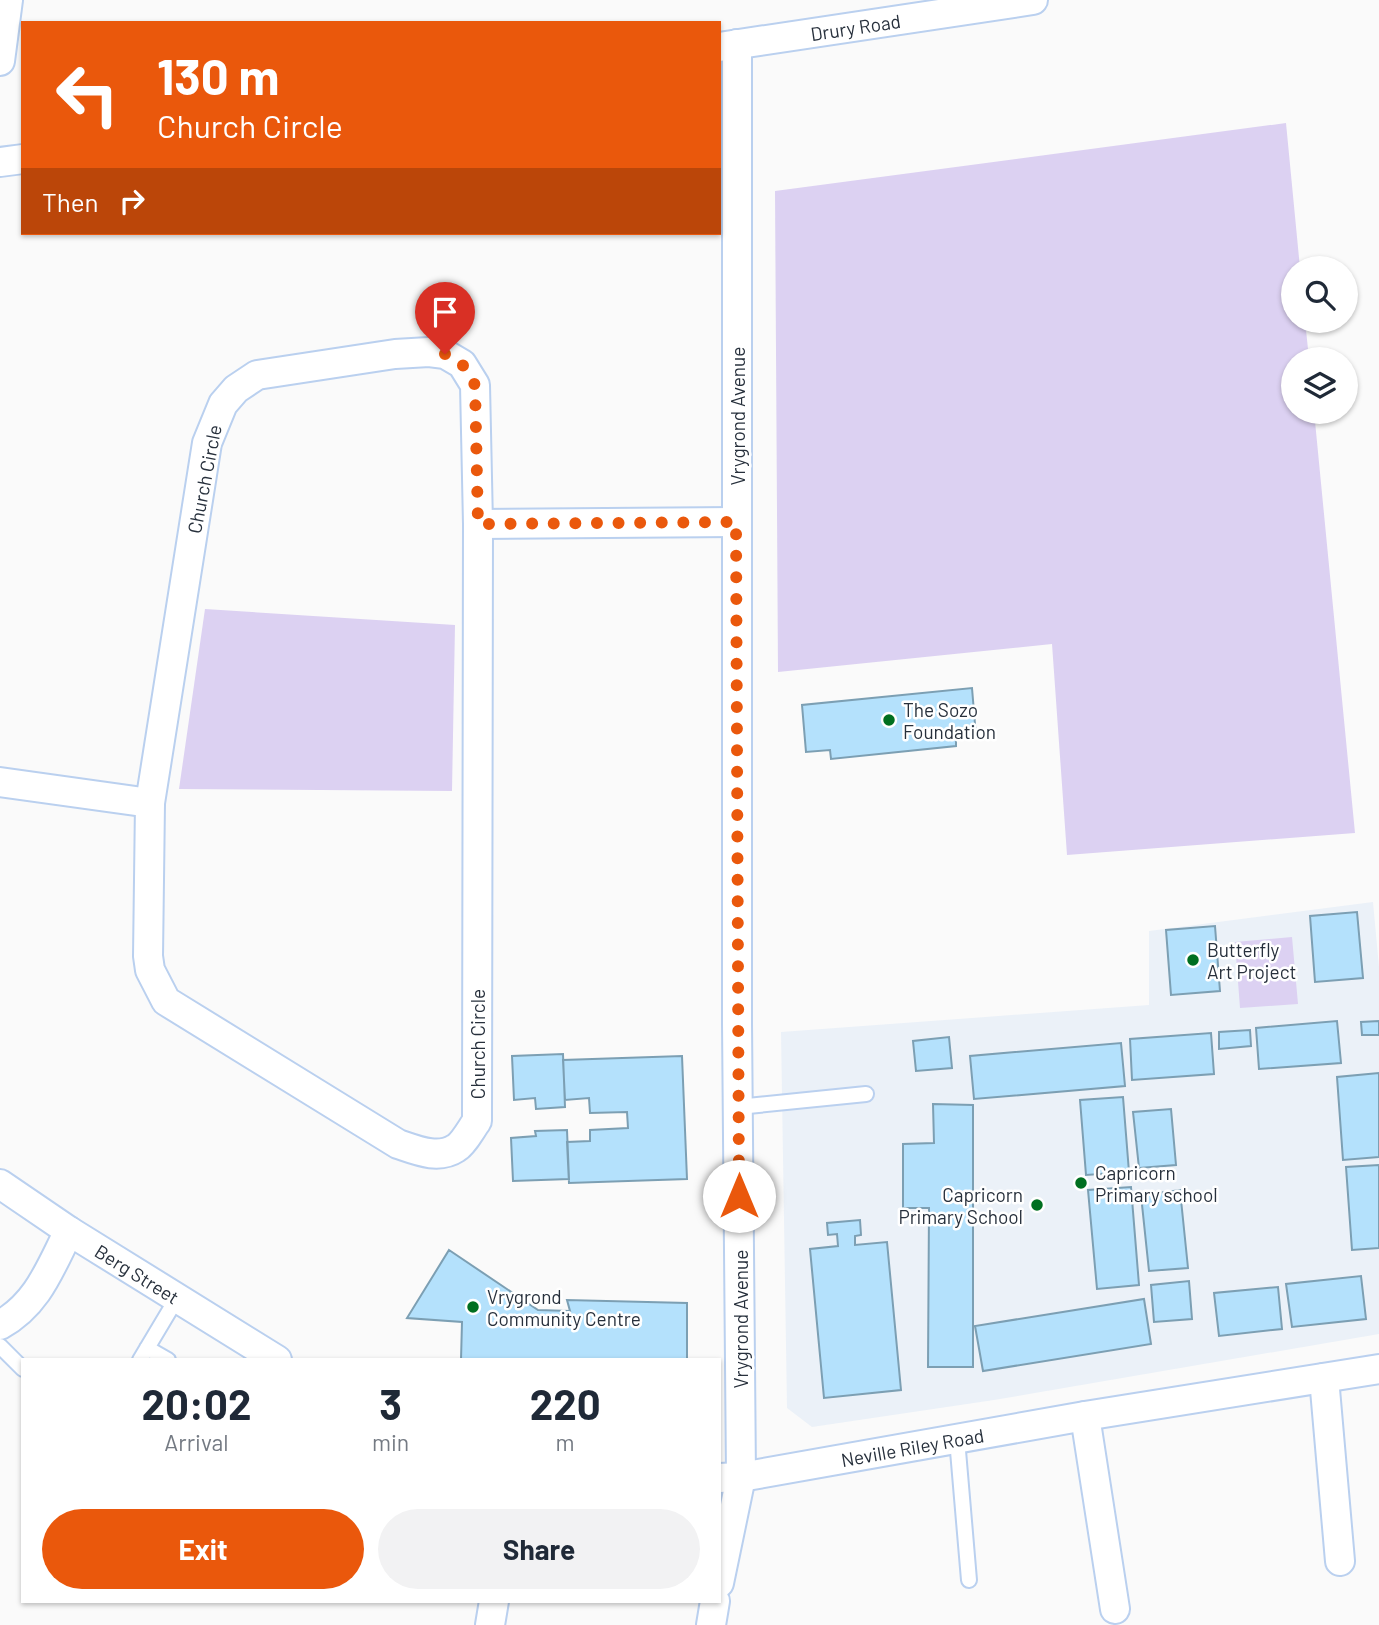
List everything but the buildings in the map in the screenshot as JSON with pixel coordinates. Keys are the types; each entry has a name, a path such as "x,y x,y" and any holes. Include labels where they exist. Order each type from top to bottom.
{"street":[{"path":"0,61 8,0"},
{"name":"Drury Road","path":"728,46 1033,0"},
{"name":"Vrygrond Avenue","path":"721,1564 730,1478 738,1107 736,522 728,46"},
{"path":"0,162 21,159"},
{"name":"Church Circle","path":"395,354 445,354 462,364 475,385 478,524 477,1121 457,1147 437,1154 398,1144 166,1001 150,970 148,956 150,803 207,443 223,404 236,389 257,375 395,354"},
{"path":"478,524 736,522"},
{"path":"0,782 150,803"},
{"name":"Berg Street","path":"0,1184 69,1231 274,1358"},
{"path":"0,1325 12,1318 38,1293 69,1231"},
{"name":"Neville Riley Road","path":"730,1478 1085,1416 1379,1369"},
{"path":"1324,1377 1340,1561"},
{"path":"1085,1416 1115,1609"},
{"path":"490,1625 494,1603"},
{"path":"710,1625 715,1603"}],"lane":[{"path":"738,1107 866,1094"},
{"path":"144,1354 177,1298"},
{"path":"0,1346 21,1367"},
{"path":"957,1439 969,1580"}],"shaded area":[{"path":"1286,123 1299,256 1281,256 1281,333 1306,333 1308,347 1281,347 1281,424 1315,424 1355,833 1067,855 1052,644 778,672 775,191"},
{"path":"205,609 455,625 452,791 179,789"},
{"name":"Capricorn Primary school","path":"1373,902 1379,967 1379,1334 994,1400 812,1427 787,1408 781,1032 1149,1005 1149,931"},
{"path":"1292,937 1298,1004 1240,1008 1235,942"}],"place":[{"name":"The Sozo Foundation","path":"889,720"},
{"name":"Butterfly Art Project","path":"1193,960"},
{"name":"Capricorn Primary school","path":"1081,1183"},
{"name":"Capricorn Primary School","path":"1037,1205"},
{"name":"Vrygrond Community Centre","path":"473,1307"}],"route":[{"path":"445,354 462,364 475,385 478,524 736,522 739,1196"}]}
